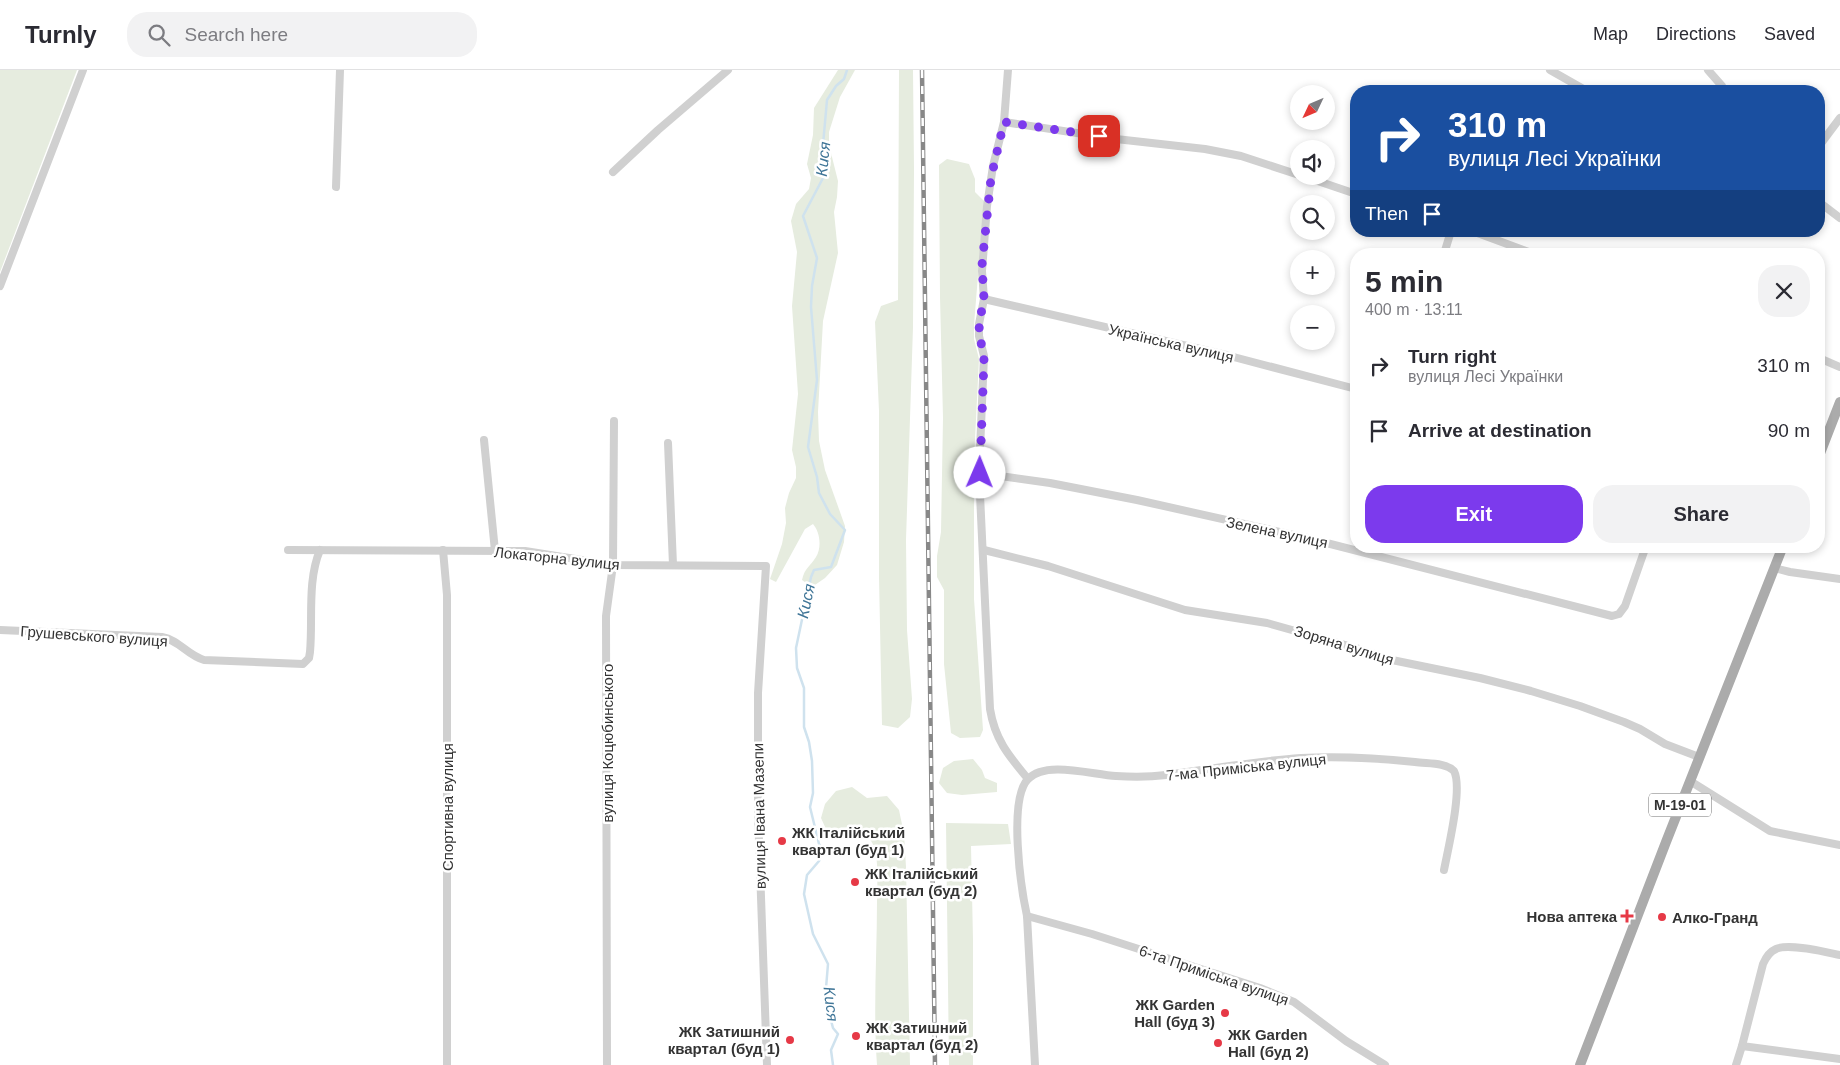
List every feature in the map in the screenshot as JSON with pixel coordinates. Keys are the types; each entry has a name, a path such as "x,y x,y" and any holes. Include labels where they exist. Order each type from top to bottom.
{"main road":[{"path":"1825,441 1840,402"},
{"name":"М-19-01","path":"1580,1065 1778,553"}],"street":[{"path":"0,286 83,70"},
{"path":"336,187 340,70"},
{"path":"613,172 658,130 728,70"},
{"path":"1008,70 1004,122 993,166 982,271 984,299 979,324 979,336 984,354 980,473 988,691 991,714 1002,746 1028,779 1020,795 1018,836 1022,892 1027,916 1035,1065"},
{"path":"1550,70 1576,85"},
{"path":"1708,70 1721,85"},
{"path":"1825,138 1840,118"},
{"path":"1004,122 1116,139 1205,149 1241,156 1290,172"},
{"path":"1330,185 1350,192"},
{"path":"1825,207 1840,218"},
{"path":"1488,237 1518,248"},
{"name":"Українська вулиця","path":"984,299 1226,355 1350,387"},
{"path":"1825,361 1840,367"},
{"name":"вулиця Коцюбинського","path":"607,1065 606,616 613,565 614,421"},
{"path":"484,440 495,551"},
{"path":"668,443 673,565"},
{"name":"Зелена вулиця","path":"980,473 1050,483 1137,500 1350,549"},
{"name":"Локаторна вулиця","path":"288,550 525,551 613,565 766,566"},
{"name":"Грушевського вулиця","path":"0,630 162,637 172,640 190,654 204,660 300,665 307,661 310,652 313,588 316,561 320,550"},
{"name":"Спортивна вулиця","path":"443,550 447,595 446,1065"},
{"name":"Зоряна вулиця","path":"984,550 1048,566 1185,610 1268,623 1392,660 1467,675 1531,691 1624,722 1665,744 1699,757"},
{"name":"Зелена вулиця","path":"1365,553 1611,616 1619,614 1626,604 1644,553"},
{"name":"вулиця Івана Мазепи","path":"766,566 758,703 758,813 766,1065"},
{"path":"1774,568 1840,579"},
{"name":"7-ма Приміська вулиця","path":"1028,779 1037,773 1051,770 1089,772 1115,776 1157,776 1249,763 1309,758 1384,759 1445,766 1454,771 1458,781 1444,870"},
{"path":"1690,781 1770,830 1840,844"},
{"name":"6-та Приміська вулиця","path":"1027,916 1092,934 1278,994 1294,1002 1346,1041 1385,1065"},
{"path":"1736,1065 1763,964 1769,954 1776,949 1787,947 1840,955"},
{"path":"1742,1046 1840,1059"}],"shaded area":[{"path":"0,70 77,70 0,272"},
{"path":"838,70 855,70 840,97 829,132 829,145 838,181 834,212 838,253 823,321 818,412 819,441 825,470 845,526 844,542 837,565 825,578 812,587 802,580 818,553 820,544 819,535 813,524 805,529 776,582 770,579 782,544 786,523 785,508 796,478 796,467 792,450 798,394 792,306 797,252 791,221 796,204 809,189 811,178 807,164 813,135 814,108"},
{"path":"899,70 913,70 914,170 913,327 906,540 907,630 912,699 910,717 898,728 882,725 879,577 879,411 875,322 881,306 898,300"},
{"path":"947,159 969,164 975,179 975,192 984,201 974,325 974,339 979,359 974,459 974,599 983,730 980,737 960,738 951,733 944,664 944,590 937,577 937,556 941,532 943,418 939,165"},
{"path":"973,759 982,770 985,778 997,783 997,792 962,795 947,793 939,783 943,768 954,761"},
{"path":"852,787 867,798 887,796 899,810 904,834 906,867 910,1065 877,1065 875,1003 876,853 870,839 859,830 855,828 826,829 821,818 825,804 836,791"},
{"path":"946,823 1008,824 1011,844 971,846 973,1065 949,1065"}],"waterway":[{"name":"Кися","path":"833,1065 831,1050 838,1034 833,1028 828,1009 826,988 828,964 813,934 804,894 807,875 819,861 824,850 819,844 810,807 813,793 812,761 804,727 804,688 797,668 796,648 811,577 814,570 831,567 845,530 830,514 819,493 817,477 808,447 817,380 811,307 812,286 817,258 803,216 823,178 822,156 827,100 836,86 844,79 847,70"}],"railway":[{"path":"922,70 935,1065"}],"place":[{"name":"ЖК Італійський квартал (буд 1)","path":"782,841"},
{"name":"ЖК Італійський квартал (буд 2)","path":"855,882"},
{"name":"Нова аптека","path":"1627,916"},
{"name":"Алко-Гранд","path":"1662,917"},
{"name":"ЖК Garden Hall (буд 3)","path":"1225,1013"},
{"name":"ЖК Затишний квартал (буд 2)","path":"856,1036"},
{"name":"ЖК Затишний квартал (буд 1)","path":"790,1040"},
{"name":"ЖК Garden Hall (буд 2)","path":"1218,1043"}],"route":[{"path":"980,473 984,360 979,330 984,299 982,265 991,178 1004,122 1099,136"}]}
